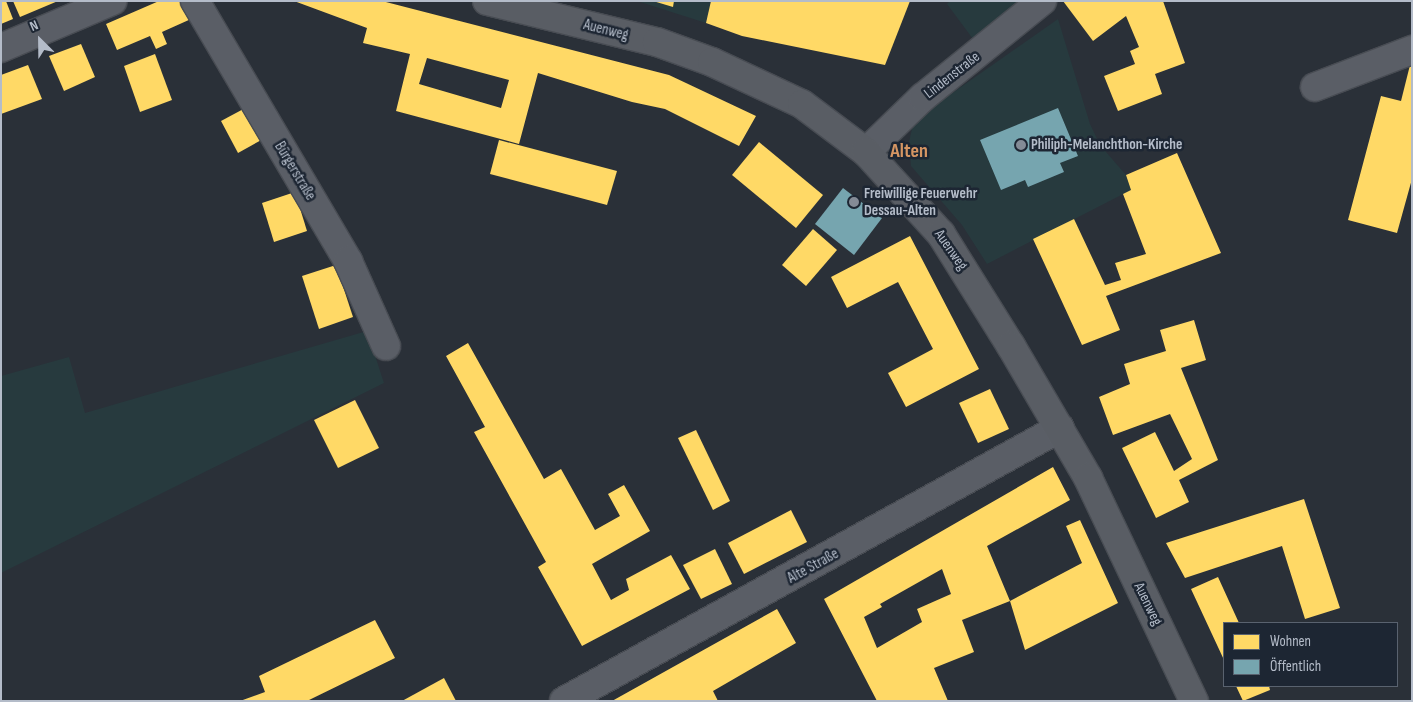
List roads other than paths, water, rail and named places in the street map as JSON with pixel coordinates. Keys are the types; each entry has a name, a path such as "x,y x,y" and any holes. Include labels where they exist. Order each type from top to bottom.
{"main road":[{"name":"Auenweg","path":"487,1 657,42 712,62 802,104 866,152 941,234 1060,428 1088,478 1194,701"}],"street":[{"path":"1,48 112,1"},
{"name":"Bürgerstraße","path":"195,1 348,260 386,346"},
{"name":"Lindenstraße","path":"866,152 923,97 1042,1"},
{"path":"1314,87 1412,50"},
{"name":"Alte Straße","path":"564,701 1060,428"}],"place":[{"name":"Philiph-Melanchthon-Kirche","path":"1021,145"},
{"name":"Freiwillige Feuerwehr Dessau-Alten","path":"854,202"}],"district":[{"name":"Alten","path":"909,151"}]}
